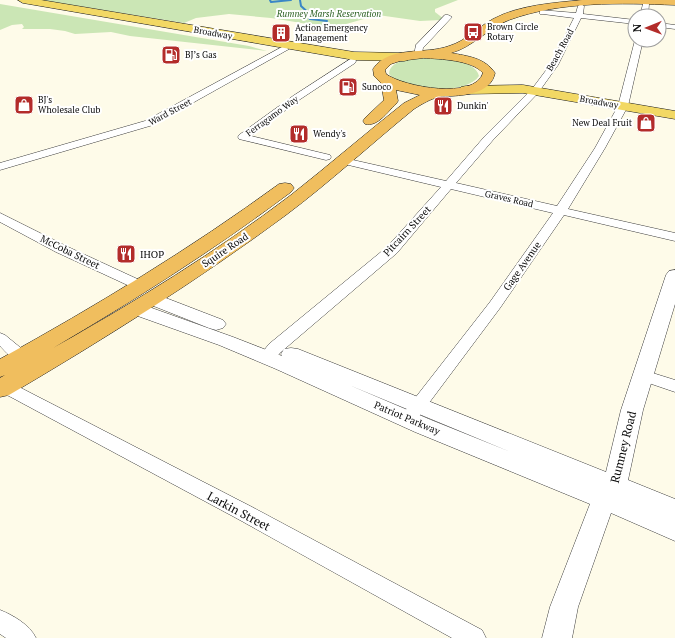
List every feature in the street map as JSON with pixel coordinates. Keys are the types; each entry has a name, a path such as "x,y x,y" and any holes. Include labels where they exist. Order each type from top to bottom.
{"highway":[{"path":"431,55 458,47 491,24 509,16 542,8 648,2 675,2"},
{"path":"648,2 675,6"},
{"path":"481,58 505,26 543,12 581,6"},
{"path":"431,55 458,58 481,58 488,75 487,80 481,85 466,90 437,93 408,90 383,76 386,63 404,57 431,55"},
{"name":"Squire Road","path":"1,382 146,301 253,231 335,159 388,105 392,98 383,76"},
{"name":"Squire Road","path":"335,159 418,100 437,93"},
{"name":"Squire Road","path":"1,382 21,357 146,301"}],"main road":[{"name":"Broadway","path":"18,1 352,60 367,64 383,76"},
{"name":"Broadway","path":"18,1 354,56 404,57"},
{"name":"Broadway","path":"481,58 503,80 529,90"},
{"name":"Broadway","path":"466,90 529,90 675,115"}],"street":[{"path":"581,6 627,20"},
{"name":"Beach Road","path":"529,90 554,65 581,6"},
{"path":"418,55 419,47 448,17"},
{"name":"Gage Avenue","path":"414,412 495,305 561,210 600,148 623,106 636,48"},
{"name":"Ward Street","path":"0,167 149,123 285,49"},
{"name":"Ferragamo Way","path":"335,159 243,136 352,60"},
{"name":"Pitcairn Street","path":"270,353 392,250 430,208 529,90"},
{"name":"Graves Road","path":"335,159 675,237"},
{"name":"McCoba Street","path":"0,217 61,249 146,301"},
{"name":"Rumney Road","path":"557,638 564,607 609,492 643,375 670,302 675,275"},
{"name":"Patriot Parkway","path":"146,301 226,341 270,353 609,492 675,510"},
{"path":"0,338 21,357"},
{"path":"643,375 675,386"},
{"name":"Larkin Street","path":"1,382 15,392 148,461 474,638"},
{"name":"Patriot Parkway","path":"609,492 675,530"},
{"path":"0,620 24,638"}],"green space":[{"name":"Rumney Marsh Reservation","path":"41,0 458,0 435,9 435,12 444,19 441,20 420,21 378,15 332,28 271,18 229,14 196,18 184,23"},
{"path":"0,4 249,46 267,51 130,36 111,32 75,34 50,29 22,29 24,27 22,24 12,25 0,30"},
{"path":"421,58 436,58 463,62 476,70 479,76 472,82 461,87 434,89 407,84 396,80 389,74 390,69 401,61"}],"waterway":[{"path":"270,0 271,2 291,0"},
{"path":"300,0 301,6 312,16 309,18 310,19 327,21"}],"place":[{"name":"Brown Circle Rotary","path":"473,32"},
{"name":"Action Emergency Management","path":"281,33"},
{"name":"BJ’s Gas","path":"171,55"},
{"name":"Sunoco","path":"348,87"},
{"name":"BJ's Wholesale Club","path":"24,105"},
{"name":"Dunkin'","path":"443,106"},
{"name":"New Deal Fruit","path":"646,123"},
{"name":"Wendy's","path":"299,134"},
{"name":"IHOP","path":"126,254"}]}
